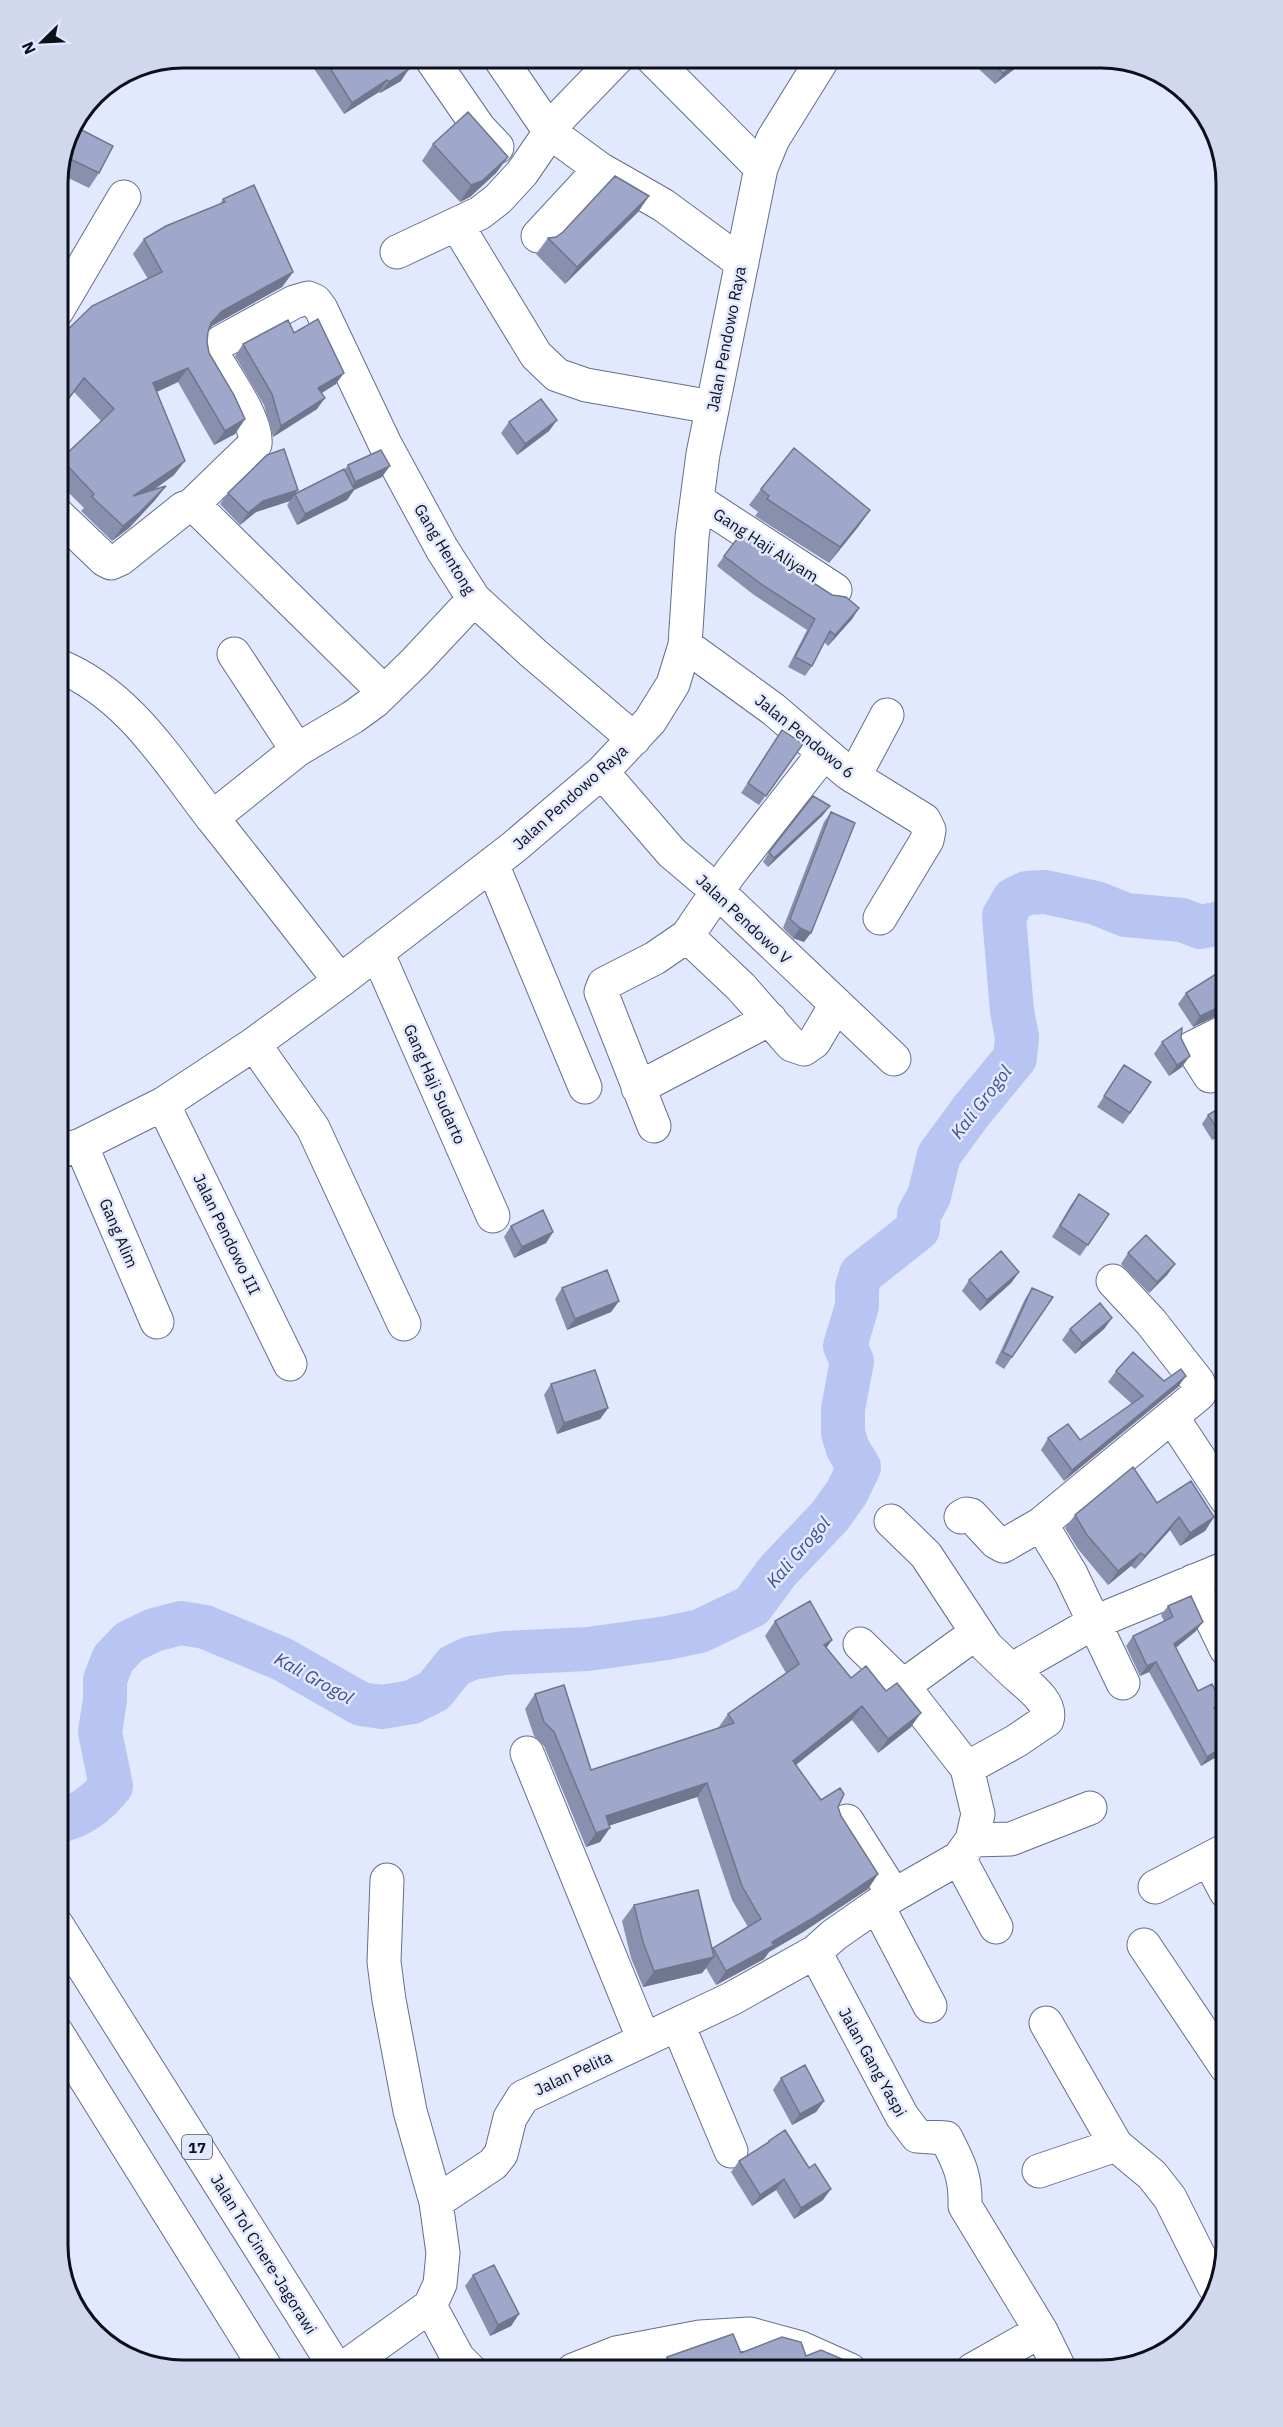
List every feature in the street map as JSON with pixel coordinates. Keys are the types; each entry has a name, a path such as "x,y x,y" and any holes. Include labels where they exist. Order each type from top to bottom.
{"main road":[{"path":"438,68 479,128 522,173"},
{"path":"507,68 551,133 600,169 663,205 742,263"},
{"path":"397,252 480,213 498,199 522,173 561,116 607,68"},
{"path":"662,68 761,168"},
{"name":"Jalan Pendowo Raya","path":"69,1149 163,1104 254,1044 340,981 492,864 602,772 634,740 668,694 679,668 685,645 692,537 697,500 712,407 761,168 773,139 817,68"},
{"path":"538,236 600,169"},
{"path":"68,292 124,197"},
{"path":"457,225 536,355 557,375 585,385 712,407"},
{"name":"Gang Hentong","path":"191,506 255,444 256,436 249,418 215,358 216,349 222,342 294,302 308,298 315,301 321,309 385,444 442,549 474,599 533,654 634,740"},
{"name":"Gang Haji Aliyam","path":"697,500 835,590"},
{"path":"68,525 111,563 120,559 184,508 191,506 199,510 384,691"},
{"path":"212,818 297,750 353,717 416,662 474,599"},
{"name":"Jalan Pendowo 6","path":"685,645 773,709 823,754 854,777 924,820 929,830 927,840 880,918"},
{"path":"234,654 297,750"},
{"path":"68,668 100,688 142,725 340,981"},
{"path":"854,777 887,715"},
{"path":"654,1126 601,992 604,984 655,958 687,936 743,854 823,754"},
{"name":"Jalan Pendowo V","path":"602,772 672,853 717,891 894,1059"},
{"path":"492,864 585,1087"},
{"path":"687,936 741,987 792,1044 804,1049 814,1042 836,1005"},
{"name":"Gang Haji Sudarto","path":"377,952 493,1216"},
{"path":"638,1088 770,1019"},
{"path":"1210,1076 1192,1048 1216,1036"},
{"path":"254,1044 313,1128 404,1324"},
{"name":"Jalan Pendowo III","path":"163,1104 290,1364"},
{"name":"Gang Alim","path":"69,1149 157,1322"},
{"path":"961,1517 966,1514 971,1515 996,1542 1003,1545 1041,1524 1172,1418 1201,1390 1151,1322 1113,1281"},
{"path":"1172,1418 1216,1483"},
{"path":"891,1521 926,1555 986,1646 1045,1703 1047,1720 967,1768"},
{"path":"1041,1524 1071,1574 1123,1683"},
{"path":"1011,1670 1093,1623 1216,1572"},
{"path":"1193,1581 1216,1628"},
{"path":"903,1686 976,1633"},
{"path":"860,1644 903,1686 967,1768 978,1814 966,1849 996,1927"},
{"path":"528,1754 644,2040"},
{"path":"966,1849 1011,1839 1090,1808"},
{"path":"847,1821 885,1900 930,2006"},
{"name":"Jalan Pelita","path":"436,2202 493,2164 501,2154 510,2118 523,2097 731,1999 815,1952 849,1924 966,1849"},
{"path":"1155,1887 1216,1856"},
{"path":"356,2359 422,2312 440,2284 443,2253 436,2202 410,2111 389,2000 384,1962 387,1880"},
{"name":"Jalan Tol Cinere-Jagorawi","path":"68,1942 330,2359"},
{"path":"1144,1945 1216,2052"},
{"name":"Jalan Gang Yaspi","path":"815,1952 902,2116 917,2136 946,2138 962,2168 966,2186 965,2206 1041,2331 1055,2360"},
{"path":"1046,2023 1116,2145 1152,2175 1170,2198 1210,2279"},
{"path":"678,2025 731,2151"},
{"path":"68,2051 260,2359"},
{"path":"1039,2170 1116,2145"},
{"path":"422,2312 459,2359"},
{"path":"990,2360 1041,2331"},
{"path":"600,2359 616,2353 700,2337 750,2334 801,2348 827,2360"}],"building":[{"path":"330,68 408,68 389,82 387,80 352,103"},
{"path":"998,68 1009,68 1003,73"},
{"path":"468,112 508,157 482,181 471,185 433,144"},
{"path":"81,129 113,146 99,173 70,159"},
{"path":"615,176 649,196 577,267 548,238 556,237 563,232"},
{"path":"254,185 293,272 222,311 211,323 208,332 209,353 234,395 245,419 225,431 188,368 153,383 185,461 133,496 166,486 123,526 92,497 94,494 68,466 68,452 114,409 84,378 68,399 68,329 92,306 162,272 144,239 166,226 225,202 223,199"},
{"path":"318,319 344,373 318,388 325,398 281,426 272,394 243,344 288,320 294,333"},
{"path":"541,399 557,420 525,444 509,422"},
{"path":"794,448 870,510 840,547 767,499 769,496 761,489"},
{"path":"284,449 298,490 263,501 248,513 228,493 267,455"},
{"path":"381,450 390,466 355,482 348,465"},
{"path":"344,469 354,489 305,514 295,494"},
{"path":"740,535 832,595 846,597 859,608 835,635 830,631 812,666 795,657 815,619 761,584 724,556"},
{"path":"782,730 803,744 766,796 748,783"},
{"path":"813,796 830,806 774,858 769,852"},
{"path":"831,812 855,823 811,933 800,928 790,919"},
{"path":"1216,974 1216,1009 1200,1016 1186,993"},
{"path":"1182,1028 1181,1038 1190,1056 1177,1065 1162,1042"},
{"path":"1124,1065 1151,1082 1130,1113 1104,1096"},
{"path":"1216,1110 1216,1127 1208,1115"},
{"path":"1079,1194 1109,1214 1088,1245 1060,1226"},
{"path":"543,1210 553,1232 522,1247 511,1226"},
{"path":"1146,1235 1175,1264 1157,1282 1128,1253"},
{"path":"1001,1251 1019,1272 987,1300 969,1280"},
{"path":"607,1270 619,1301 575,1319 562,1288"},
{"path":"1032,1288 1053,1297 1012,1357 1003,1352"},
{"path":"1100,1303 1112,1318 1082,1343 1070,1329"},
{"path":"1133,1352 1164,1381 1181,1369 1186,1376 1072,1470 1048,1438 1068,1424 1080,1440 1143,1396 1116,1371"},
{"path":"595,1370 608,1408 564,1423 551,1384"},
{"path":"1133,1467 1157,1503 1191,1481 1214,1517 1190,1533 1179,1517 1145,1556 1141,1553 1118,1571 1087,1535 1075,1515"},
{"path":"1191,1596 1203,1622 1174,1644 1198,1691 1212,1684 1216,1692 1216,1707 1214,1708 1216,1711 1216,1751 1207,1757 1156,1662 1147,1666 1133,1636 1173,1617 1168,1606"},
{"path":"810,1601 832,1640 824,1645 851,1678 866,1666 886,1691 897,1683 921,1713 888,1739 862,1706 793,1761 821,1800 840,1788 844,1794 838,1807 841,1816 878,1874 813,1918 772,1942 774,1945 726,1971 713,1948 761,1919 742,1886 707,1783 606,1816 610,1828 596,1833 554,1732 544,1722 535,1694 564,1685 591,1770 734,1723 728,1714 799,1664 775,1621"},
{"path":"698,1890 714,1957 654,1971 643,1942 634,1905"},
{"path":"805,2065 824,2101 800,2114 781,2078"},
{"path":"785,2130 809,2168 815,2164 831,2189 801,2208 784,2179 760,2195 739,2161"},
{"path":"494,2265 519,2314 498,2325 473,2275"},
{"path":"733,2334 741,2353 782,2337 801,2342 806,2356 821,2350 843,2360 668,2360 667,2357"}],"waterway":[{"name":"Kali Grogol","path":"68,1818 87,1809 111,1786 100,1732 105,1700 105,1680 113,1659 129,1642 154,1630 181,1623 205,1627 282,1659 361,1704 382,1707 412,1702 434,1691 454,1666 471,1658 504,1653 588,1649 667,1638 700,1631 752,1606 777,1572 830,1516 847,1492 859,1467 848,1449 843,1433 843,1409 852,1361 845,1346 857,1306 857,1287 861,1274 918,1229 919,1214 929,1196 939,1155 1015,1058 1017,1037 1012,1011 1004,916 1014,899 1027,893 1045,892 1096,903 1126,915 1182,920 1200,927 1216,924"}]}
